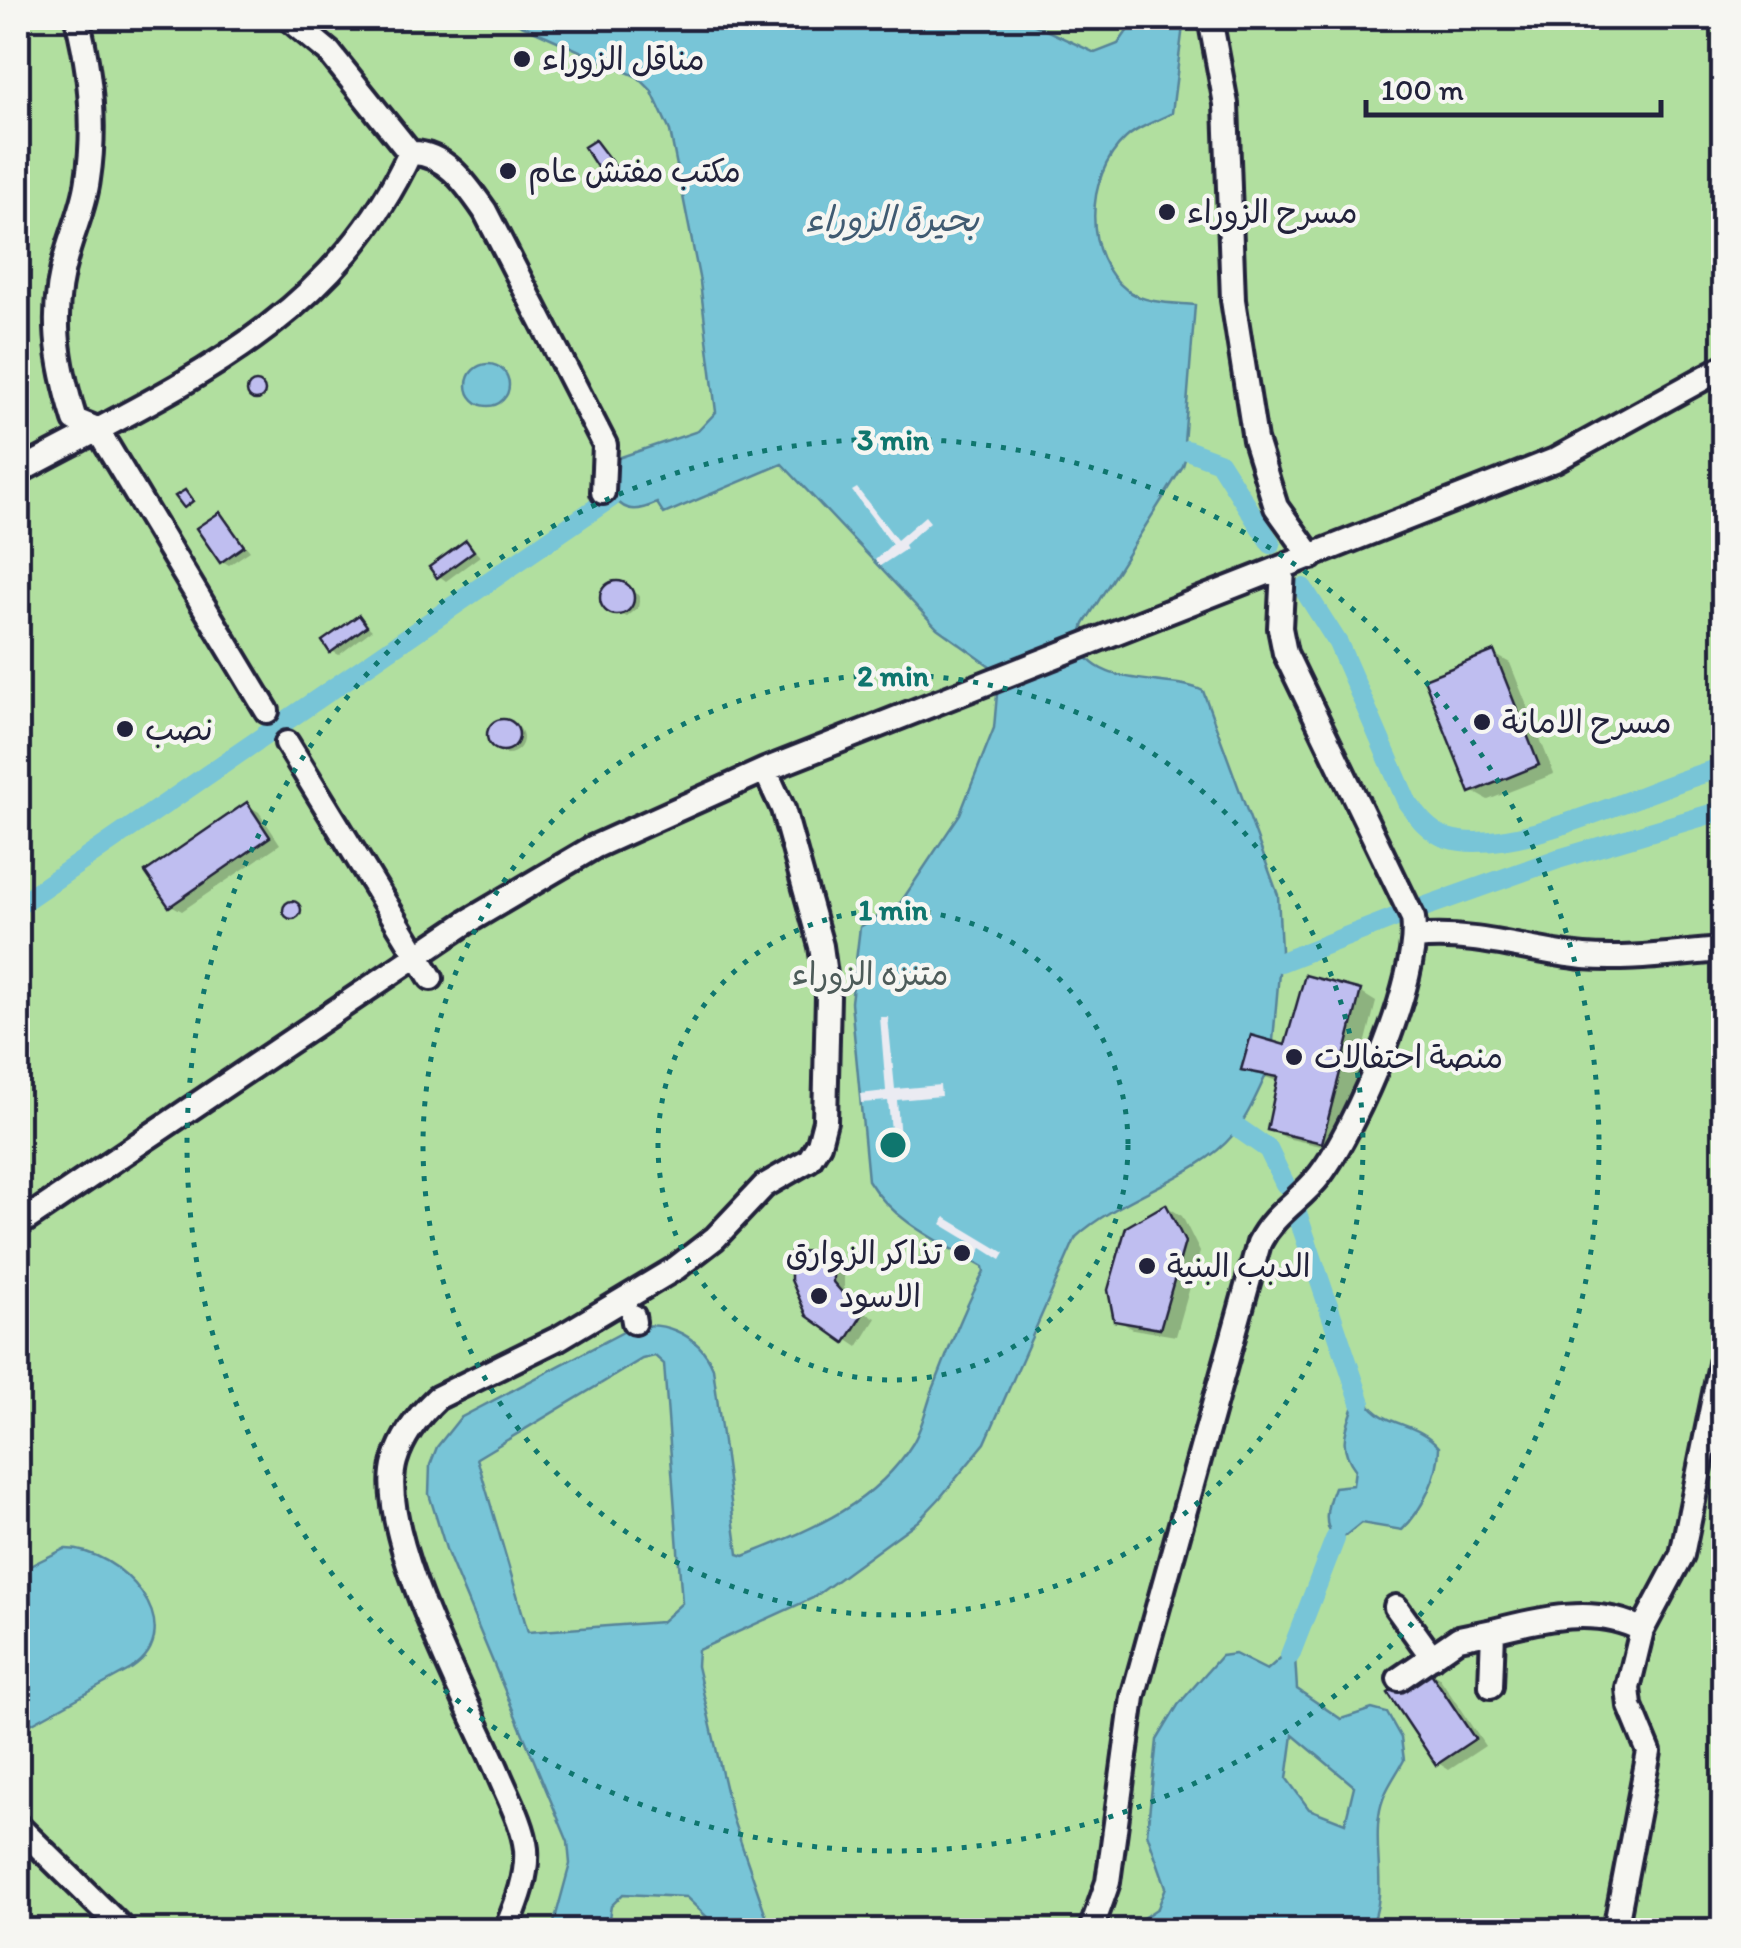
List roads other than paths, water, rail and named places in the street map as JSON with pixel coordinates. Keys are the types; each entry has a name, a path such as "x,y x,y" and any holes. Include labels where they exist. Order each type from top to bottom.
{"street":[{"path":"78,18 89,89 91,160 85,198 56,298 55,327 74,420 97,430 267,710"},
{"path":"288,18 329,52 410,152 432,154 447,167 494,226 605,445 604,492"},
{"path":"1210,18 1226,104 1233,300 1254,440 1276,507 1312,558"},
{"path":"18,472 226,359 301,304 353,246 410,152"},
{"path":"18,1225 516,890 594,846 765,770 1555,460 1724,367"},
{"path":"1091,1930 1108,1882 1133,1697 1259,1242 1277,1212 1300,1198 1342,1140 1380,1058 1416,938 1413,918 1378,840 1285,653 1280,628 1283,568"},
{"path":"287,743 431,978"},
{"path":"506,1930 525,1876 526,1847 511,1802 440,1643 398,1524 394,1462 422,1412 438,1398 559,1338 676,1268 715,1238 764,1186 809,1160 819,1144 825,1122 828,996 821,946 782,809 765,770"},
{"path":"1416,938 1467,936 1554,953 1619,959 1724,950"},
{"path":"1614,1930 1649,1752 1630,1706 1628,1688 1642,1630 1682,1556 1724,1348"},
{"path":"1396,1607 1432,1657"},
{"path":"1399,1679 1458,1638 1569,1616 1613,1618 1642,1630"},
{"path":"1491,1686 1493,1631"},
{"path":"18,1826 124,1930"}],"water":[{"name":"بحيرة الزوراء","path":"506,18 1020,18 1095,53 1118,44 1130,27 1129,18 1184,18 1172,113 1130,135 1112,155 1096,194 1094,216 1102,258 1128,291 1152,301 1195,305 1184,443 1189,445 1183,466 1084,624 1079,640 1086,656 1114,674 1203,691 1278,895 1281,950 1273,1041 1251,1036 1241,1070 1266,1075 1232,1136 1199,1163 1114,1210 1076,1237 985,1443 918,1521 813,1598 698,1650 697,1666 732,1817 771,1930 706,1930 707,1917 686,1897 623,1894 611,1906 607,1930 552,1930 570,1864 568,1842 447,1552 429,1494 430,1465 437,1447 460,1418 625,1331 650,1326 687,1337 698,1345 713,1368 738,1554 744,1556 816,1525 860,1500 897,1465 913,1443 956,1331 984,1272 983,1267 905,1220 868,1180 851,1002 860,927 901,902 960,814 994,728 998,683 990,666 937,628 782,464 664,514 657,503 641,509 623,506 608,490 615,459 698,431 716,412 700,282 670,131 651,90 638,77","holes":["655,1356 664,1364 682,1603 661,1622 528,1632 477,1458 642,1359"]},
{"path":"488,364 503,370 509,385 503,400 488,406 473,400 467,385 473,370"},
{"path":"1367,1401 1382,1416 1421,1432 1439,1447 1436,1469 1422,1503 1402,1530 1361,1523 1339,1541 1329,1530 1327,1509 1334,1487 1353,1485 1355,1469 1346,1453 1346,1431 1354,1406"},
{"path":"64,1549 86,1552 126,1575 152,1612 155,1633 148,1652 131,1669 18,1731 18,1572"},
{"path":"1286,1653 1295,1657 1297,1689 1341,1719 1372,1709 1387,1713 1401,1738 1404,1760 1379,1816 1378,1903 1369,1930 1125,1930 1158,1908 1166,1887 1147,1833 1157,1740 1178,1705 1221,1656 1235,1654 1267,1670","holes":["1293,1735 1354,1786 1345,1823 1309,1809 1287,1779"]}],"waterway":[{"path":"18,25 21,18"},
{"path":"1187,450 1219,462 1271,544"},
{"path":"18,905 612,497"},
{"path":"1303,588 1338,643 1407,802 1424,823 1447,838 1475,842 1546,830 1724,767"},
{"path":"1421,908 1558,859 1724,810"},
{"path":"1281,962 1399,916"},
{"path":"1238,1128 1268,1149 1285,1184"},
{"path":"1297,1213 1361,1403"},
{"path":"1290,1655 1335,1539"}],"place":[{"name":"مناقل الزوراء","path":"522,59"},
{"name":"مكتب مفتش عام","path":"508,171"},
{"name":"مسرح الزوراء","path":"1167,212"},
{"name":"مسرح الامانة","path":"1482,722"},
{"name":"نصب","path":"125,729"},
{"name":"منصة احتفالات","path":"1294,1057"},
{"name":"تذاكر الزوارق","path":"962,1253"},
{"name":"الدبب البنية","path":"1147,1266"},
{"name":"الاسود","path":"819,1296"}],"park label":[{"name":"متنزه الزوراء","path":"870,974"}]}
